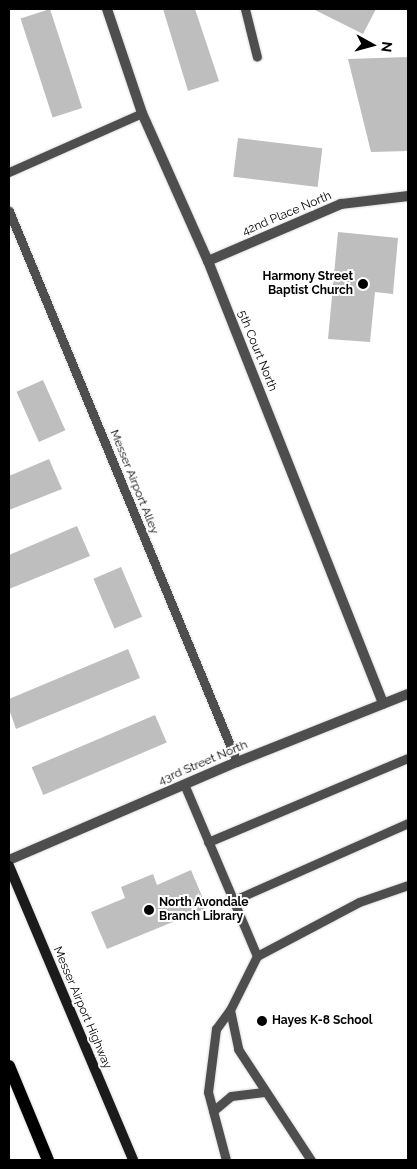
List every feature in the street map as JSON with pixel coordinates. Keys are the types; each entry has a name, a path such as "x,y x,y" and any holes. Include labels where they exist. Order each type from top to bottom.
{"main road":[{"name":"Messer Airport Highway","path":"9,866 133,1160"},
{"path":"9,1066 48,1160"}],"street":[{"name":"5th Court North","path":"107,9 142,113 208,261 383,704"},
{"name":"42nd Place North","path":"208,261 341,204 408,196"},
{"name":"43rd Street North","path":"9,860 184,784 408,694"}],"lane":[{"path":"244,9 257,57"},
{"path":"9,172 142,113"},
{"name":"Messer Airport Alley","path":"9,211 237,762"},
{"path":"208,842 408,758"},
{"path":"184,784 232,901 257,956"},
{"path":"232,901 408,823"},
{"path":"226,1160 208,1092 216,1029 230,1010 257,956 359,902 408,885"},
{"path":"230,1010 238,1049 311,1160"},
{"path":"213,1111 230,1096 266,1092"}],"building":[{"path":"50,9 82,108 53,117 21,19"},
{"path":"163,9 195,9 219,81 188,91"},
{"path":"313,9 376,9 363,34"},
{"path":"408,57 408,151 371,152 348,59"},
{"path":"238,138 322,148 318,187 233,177"},
{"name":"Harmony Street Baptist Church","path":"338,232 398,238 393,294 375,292 370,342 328,339"},
{"path":"43,380 65,430 39,442 17,392"},
{"path":"49,459 62,489 9,510 9,476"},
{"path":"77,526 90,556 9,589 9,555"},
{"path":"121,567 142,617 114,628 93,579"},
{"path":"128,649 140,678 16,729 9,709 9,699"},
{"path":"155,715 167,743 43,795 32,767"},
{"name":"North Avondale Branch Library","path":"191,870 207,908 107,949 91,912 125,898 121,887 153,874 157,885"}],"place":[{"name":"Harmony Street Baptist Church","path":"363,284"},
{"name":"North Avondale Branch Library","path":"149,910"},
{"name":"Hayes K-8 School","path":"262,1021"}]}
